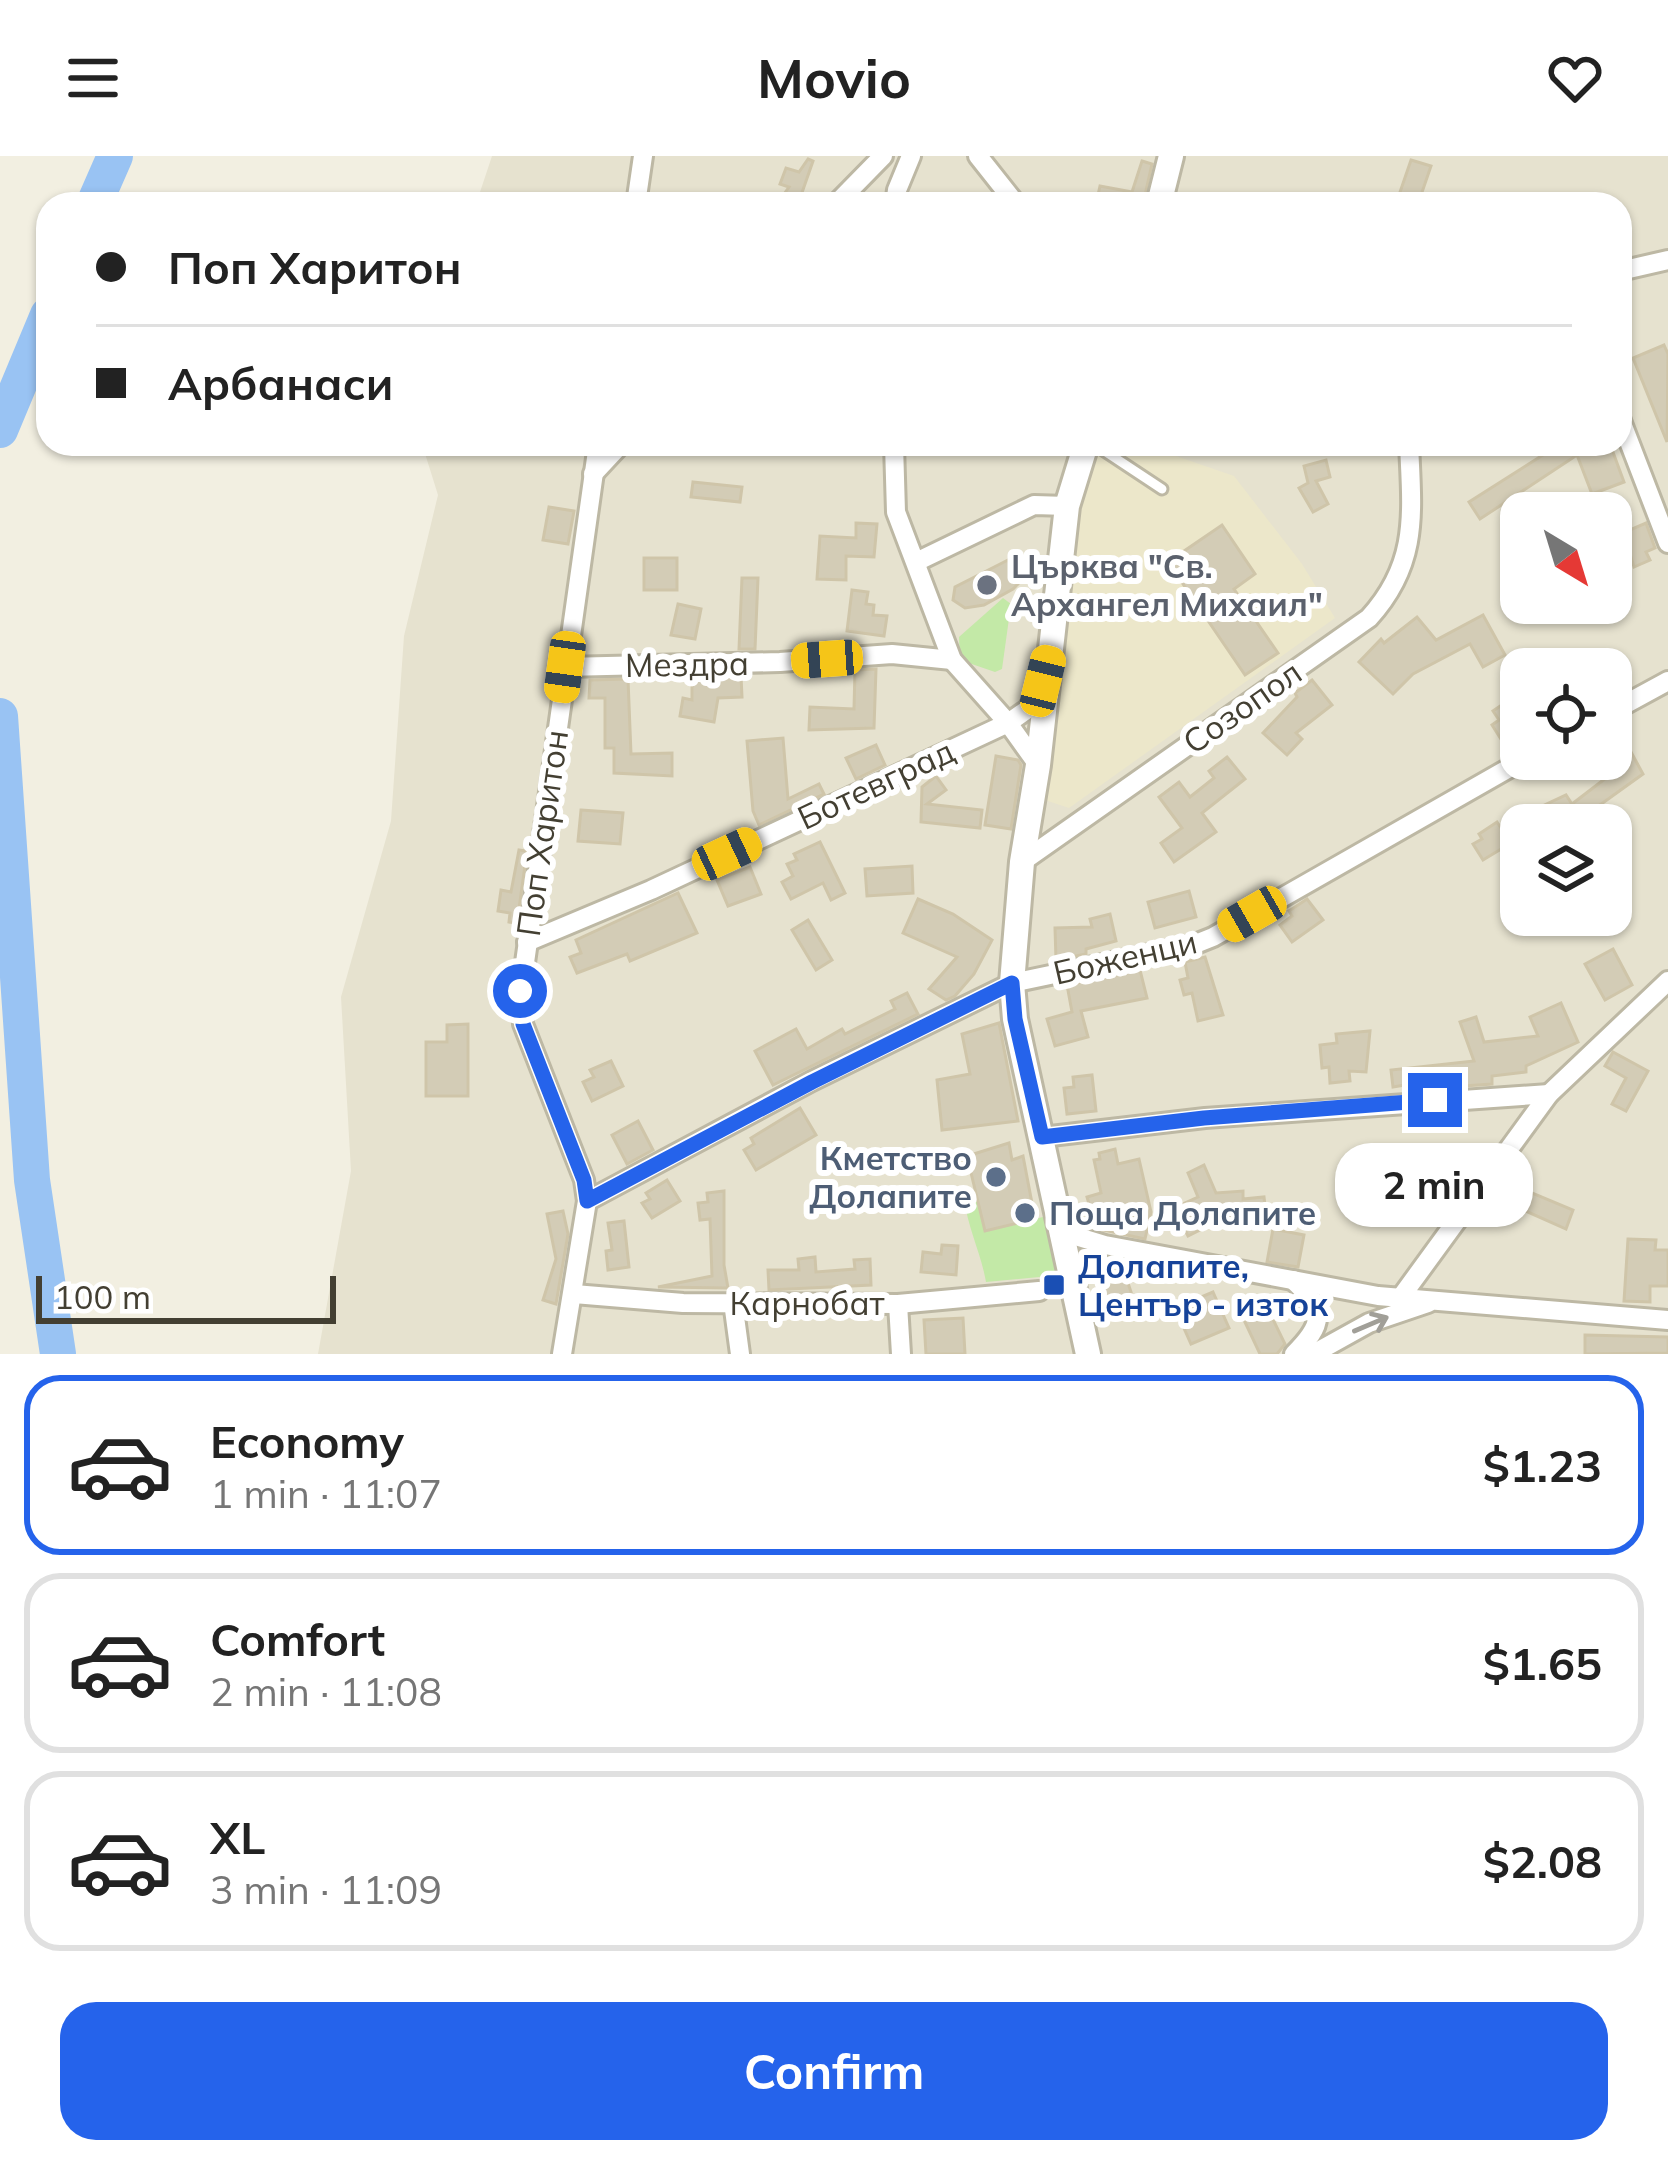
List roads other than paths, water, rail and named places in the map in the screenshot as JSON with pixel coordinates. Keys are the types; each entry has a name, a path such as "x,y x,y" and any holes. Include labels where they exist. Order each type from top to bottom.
{"street":[{"path":"637,192 643,156"},
{"path":"848,192 884,156"},
{"path":"899,192 911,156"},
{"path":"978,156 1006,192"},
{"path":"1162,192 1171,156"},
{"path":"1632,268 1668,260"},
{"path":"1632,449 1668,543"},
{"name":"Поп Харитон","path":"562,1354 587,1201 584,1180 523,1024 520,991 596,456"},
{"path":"593,474 610,456"},
{"path":"894,456 896,512 952,660 1038,765"},
{"path":"1086,456 1067,506 1038,765 1022,862 1012,983 1015,1019 1088,1354"},
{"name":"Созопол","path":"1022,862 1370,618 1384,602 1405,560 1413,524 1409,456"},
{"path":"916,562 1034,505 1067,506"},
{"name":"Ботевград","path":"526,942 651,890 1008,723 1036,699 1052,646"},
{"name":"Мездра","path":"565,667 892,654 952,660"},
{"path":"1632,701 1668,681"},
{"name":"Боженци","path":"587,1201 1012,983 1193,945 1500,773"},
{"path":"1401,1297 1549,1094 1668,980"},
{"path":"1639,1004 1668,1002"},
{"path":"1042,1137 1204,1118 1549,1094"},
{"path":"1062,1232 1081,1240 1292,1280 1432,1302 1668,1320"},
{"path":"1292,1280 1310,1299 1317,1323 1315,1336 1294,1354"},
{"name":"Карнобат","path":"574,1294 682,1303 898,1304 1039,1291"},
{"path":"734,1302 740,1354"},
{"path":"1313,1354 1369,1323 1432,1302"},
{"path":"898,1304 901,1354"}],"lane":[{"path":"1109,456 1162,489"}],"waterway":[{"path":"99,192 115,156"},
{"path":"0,430 36,344"},
{"path":"0,716 32,1180 58,1354"}],"place":[{"name":"Църква \"Св. Архангел Михаил\"","path":"987,585"},
{"name":"Кметство Долапите","path":"996,1177"},
{"name":"Поща Долапите","path":"1025,1213"},
{"name":"Долапите, Център - изток","path":"1054,1285"}]}
